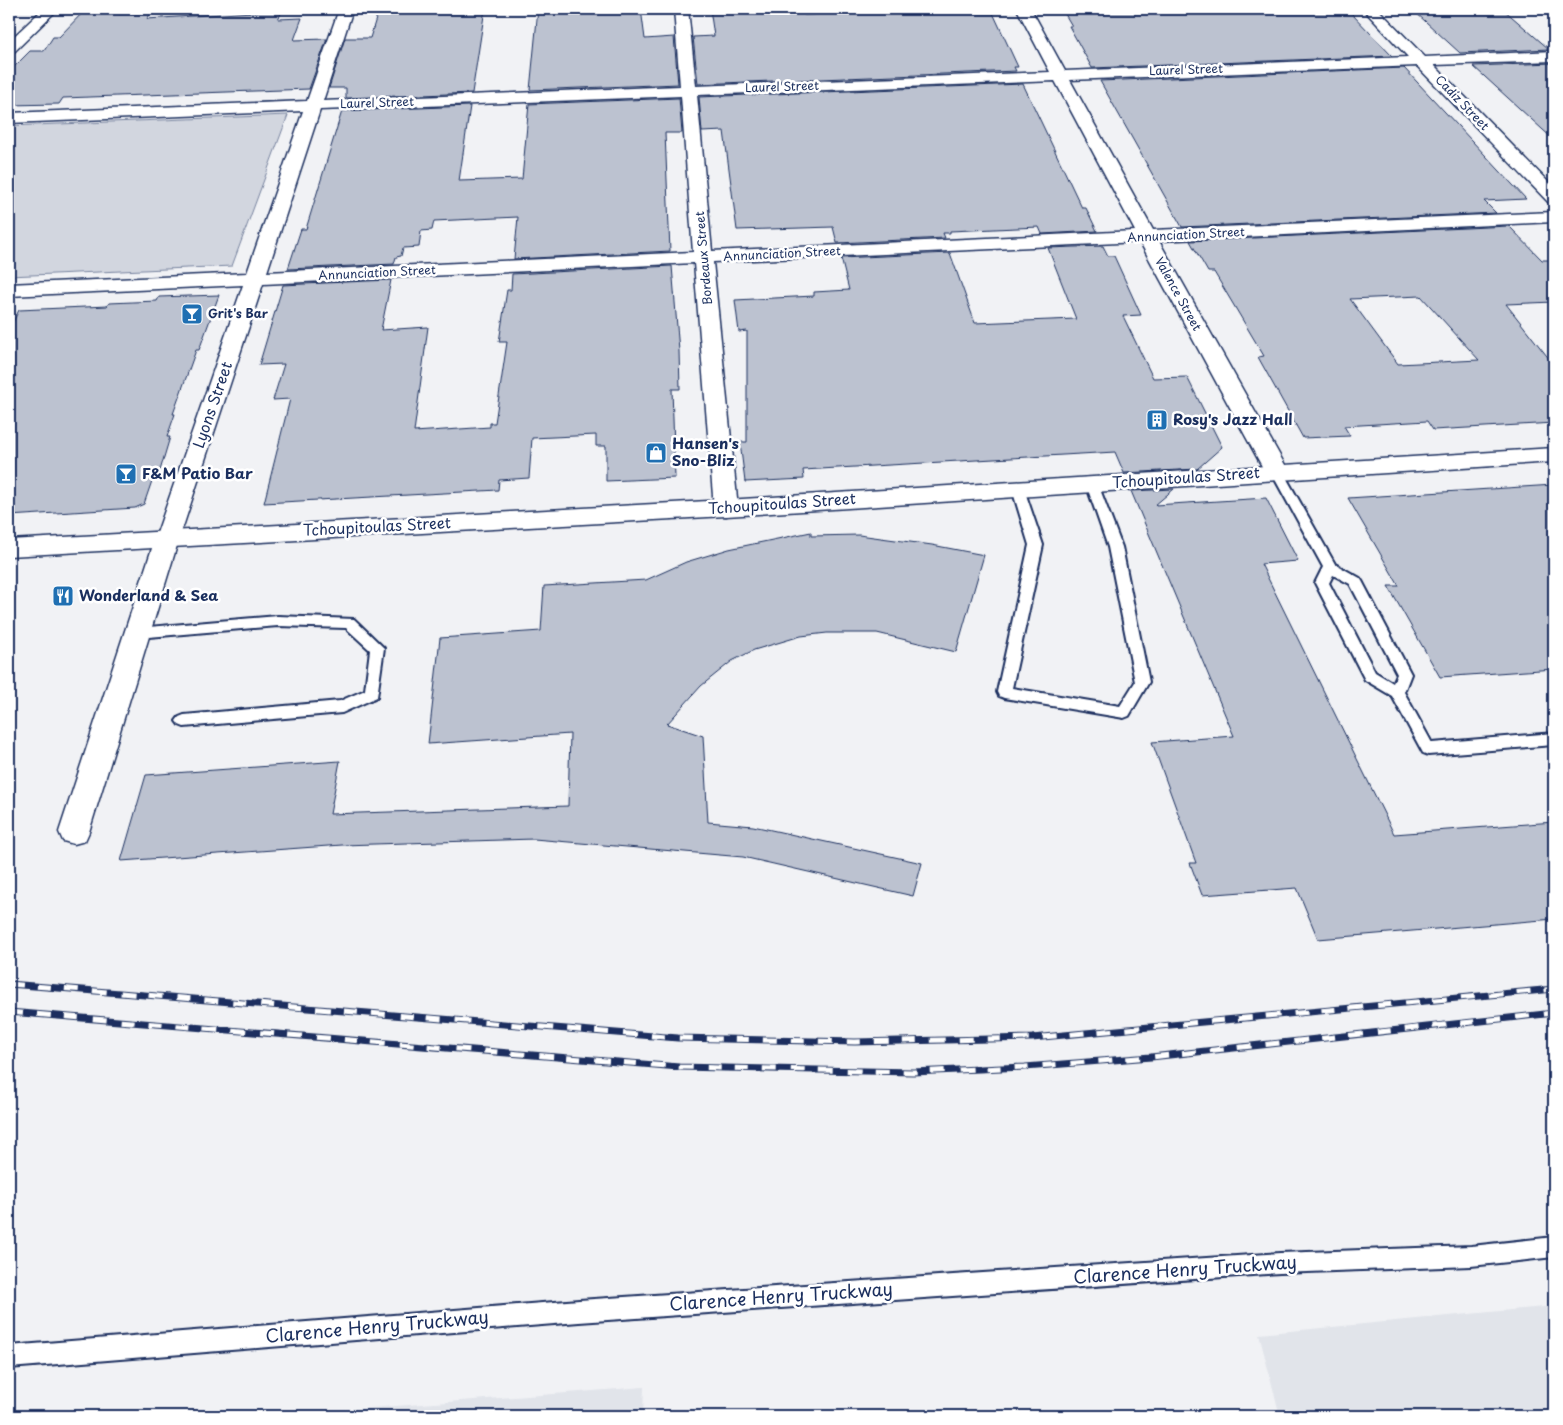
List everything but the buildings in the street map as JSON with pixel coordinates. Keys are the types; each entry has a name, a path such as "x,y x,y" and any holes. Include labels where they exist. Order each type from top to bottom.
{"street":[{"path":"9,49 51,9"},
{"name":"Lyons Street","path":"74,832 168,539 346,9"},
{"name":"Bordeaux Street","path":"681,9 705,258 726,508"},
{"name":"Valence Street","path":"1024,9 1277,472"},
{"name":"Cadiz Street","path":"1370,9 1554,198"},
{"name":"Laurel Street","path":"9,118 1554,56"},
{"name":"Annunciation Street","path":"9,290 1554,217"},
{"name":"Tchoupitoulas Street","path":"9,548 726,508 1554,455"}],"lane":[{"path":"1277,472 1330,567 1355,581 1382,629 1404,674 1398,692"},
{"path":"1018,489 1036,545 1004,692 1124,712 1142,682 1115,547 1092,484"},
{"path":"1330,567 1322,582 1370,676 1398,692 1428,749 1554,739"},
{"path":"137,633 278,621 349,623 377,648 372,693 342,706 184,721"},
{"name":"Clarence Henry Truckway","path":"9,1357 579,1311 1280,1263 1471,1256 1554,1247"}],"shaded area":[{"path":"288,115 232,266 9,276 9,126"},
{"path":"1554,1306 1554,1416 1280,1416 1259,1334"},
{"path":"644,1387 643,1416 266,1416"}],"railway":[{"path":"9,984 678,1038 855,1042 1032,1038 1554,989"},
{"path":"9,1012 679,1067 913,1072 1025,1067 1151,1057 1554,1013"}],"place":[{"name":"Grit's Bar","path":"192,314"},
{"name":"Rosy's Jazz Hall","path":"1157,420"},
{"name":"Hansen's Sno-Bliz","path":"656,453"},
{"name":"F&M Patio Bar","path":"126,474"},
{"name":"Wonderland & Sea","path":"63,596"}]}
